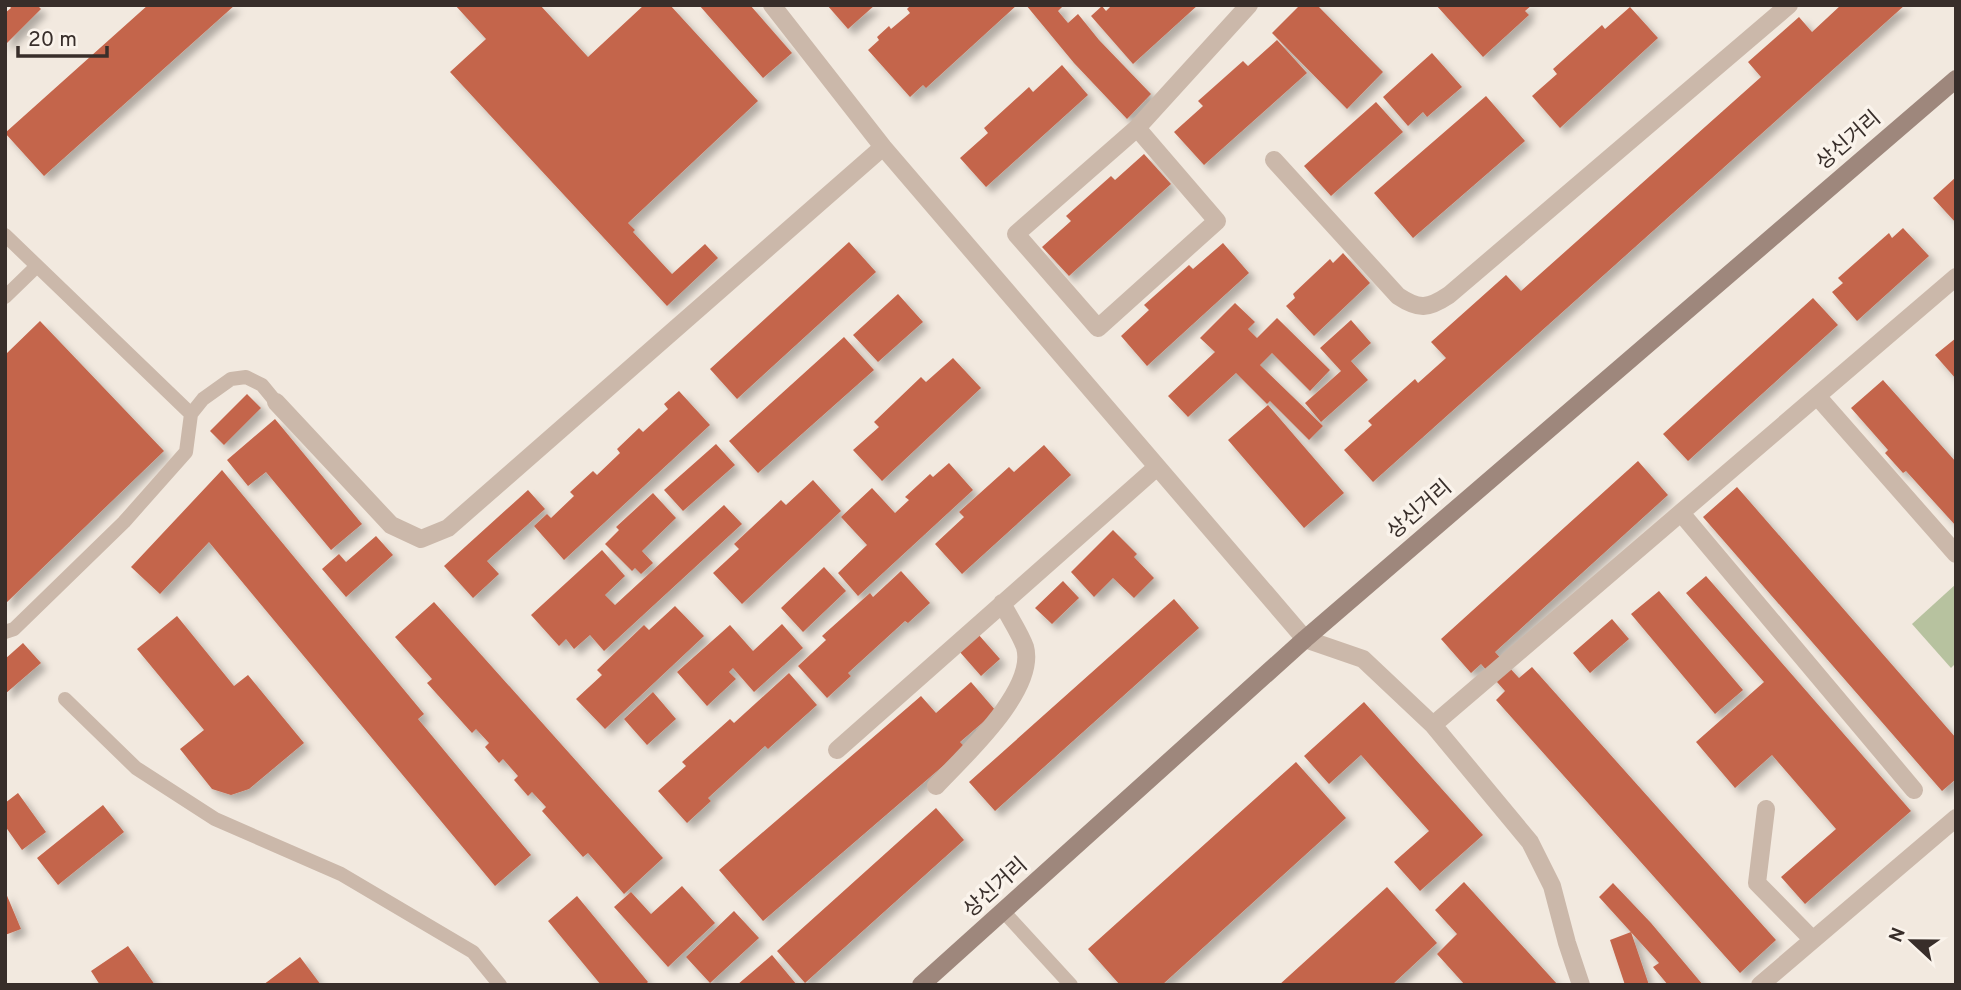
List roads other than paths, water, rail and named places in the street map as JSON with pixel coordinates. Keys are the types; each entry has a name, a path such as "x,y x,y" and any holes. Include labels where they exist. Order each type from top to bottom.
{"main road":[{"name":"상신거리","path":"921,985 1305,639 1956,79"}],"street":[{"path":"772,5 883,147 1305,639 1363,659 1433,725 1530,842 1552,886 1581,985"},
{"path":"1137,128 1217,221 1098,328 1016,234 1137,128 1248,5"},
{"path":"1274,160 1398,296 1423,307 1434,305 1789,5"},
{"path":"276,402 391,525 421,539 449,528 883,147"},
{"path":"1433,725 1956,277"},
{"path":"1816,396 1956,554"},
{"path":"837,750 1157,467"},
{"path":"1681,513 1914,790"},
{"path":"936,786 992,726 1023,681 1026,649 1002,603"},
{"path":"1766,809 1757,883 1812,939"},
{"path":"1760,985 1956,818"}],"lane":[{"path":"5,235 191,414"},
{"path":"5,297 37,266"},
{"path":"5,632 14,629 115,531 186,452 191,414 203,399 231,379 246,377 262,385 276,402"},
{"path":"65,699 136,768 215,819 341,874 461,944 473,952 500,985"},
{"path":"1004,912 1071,985"}]}
